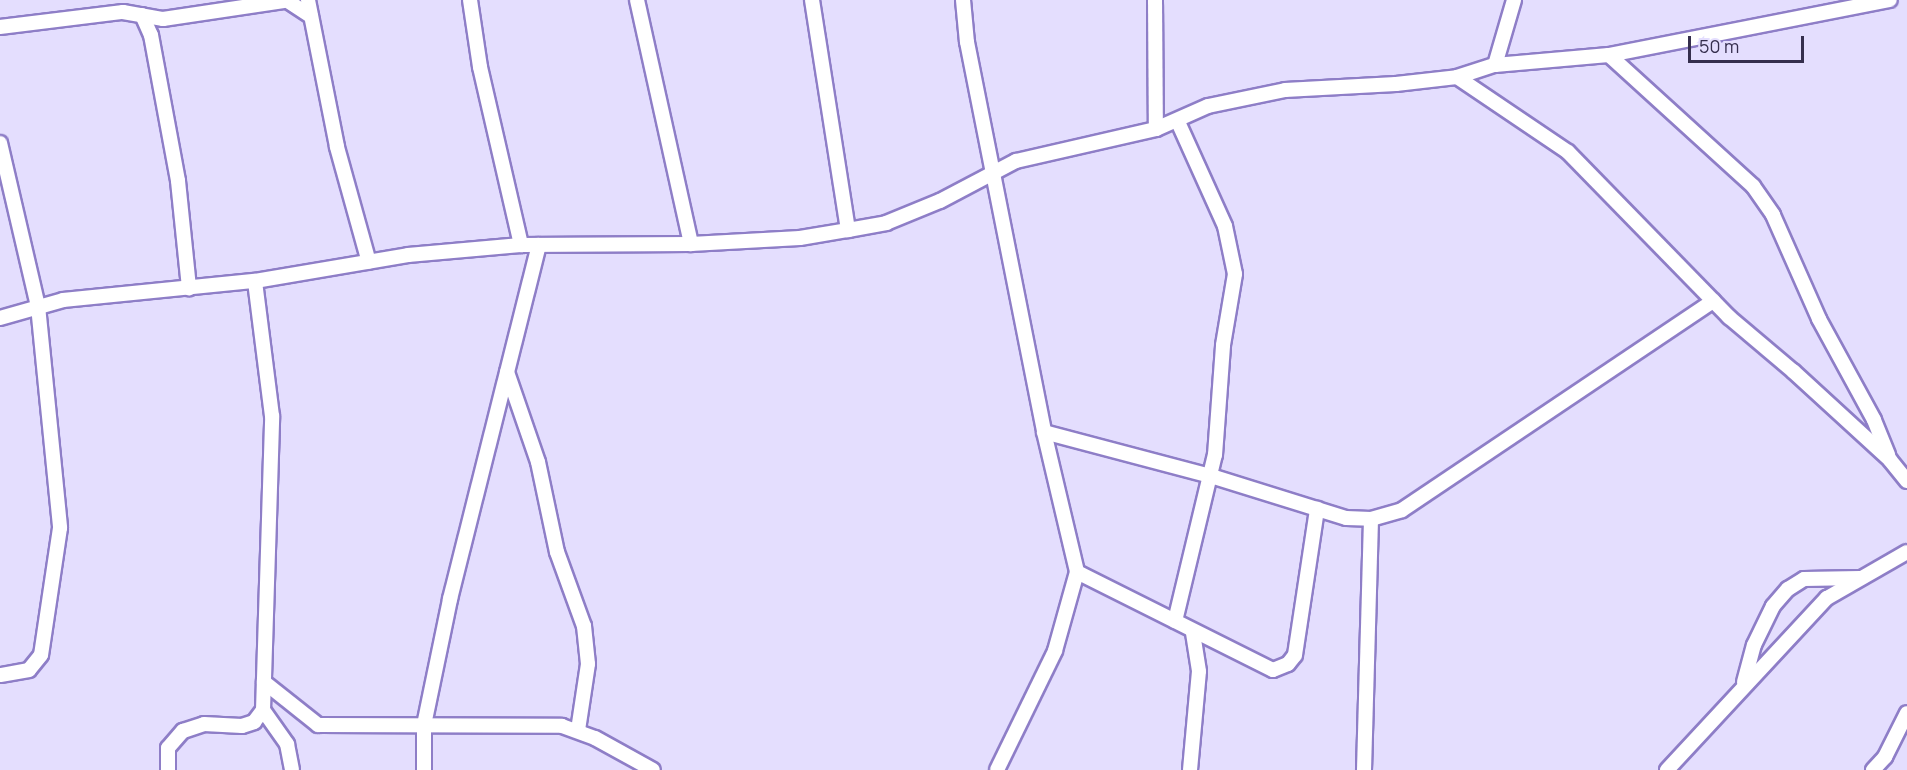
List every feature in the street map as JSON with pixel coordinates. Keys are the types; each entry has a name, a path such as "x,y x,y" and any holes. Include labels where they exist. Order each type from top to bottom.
{"street":[{"path":"308,0 337,147 369,262"},
{"path":"470,0 480,67 521,245"},
{"path":"637,0 690,244"},
{"path":"813,0 848,230"},
{"path":"963,0 967,42 1044,432 1077,572 1056,651 997,770"},
{"path":"1155,0 1156,129"},
{"path":"1495,65 1514,0"},
{"path":"0,318 63,300 255,281 369,262 521,245 690,244 800,238 848,230 886,223 971,188 993,174 1043,152 1156,129 1178,122 1208,106 1285,90 1457,77 1495,65 1609,55 1890,0"},
{"path":"0,27 123,12 163,19 285,1 311,16"},
{"path":"142,15 151,35 178,181 189,288"},
{"path":"151,35 163,19"},
{"path":"1609,55 1753,186 1773,215 1819,320 1874,420 1890,460"},
{"path":"1457,77 1568,152 1713,301 1890,460 1907,481"},
{"path":"1175,621 1211,476 1223,345 1235,273 1225,226 1178,122"},
{"path":"0,143 38,306 60,528 40,655 29,670 0,675"},
{"path":"424,770 424,725 450,599 539,245"},
{"path":"168,770 168,748 183,731 204,724 242,726 254,722 263,710 272,416 255,281"},
{"path":"1044,432 1211,476 1346,518 1371,519 1402,510 1713,301"},
{"path":"507,372 538,462 557,552 584,626 588,664 578,730"},
{"path":"1077,572 1273,670 1288,664 1295,655 1317,509"},
{"path":"1364,770 1371,519"},
{"path":"1667,770 1743,685 1827,598 1907,552"},
{"path":"1743,685 1754,645 1773,606 1788,589 1804,579 1862,578"},
{"path":"1190,770 1199,671 1193,632"},
{"path":"264,682 318,724 562,726 578,730 653,770"},
{"path":"263,710 287,744 292,770"},
{"path":"1873,770 1885,758 1907,713"}]}
